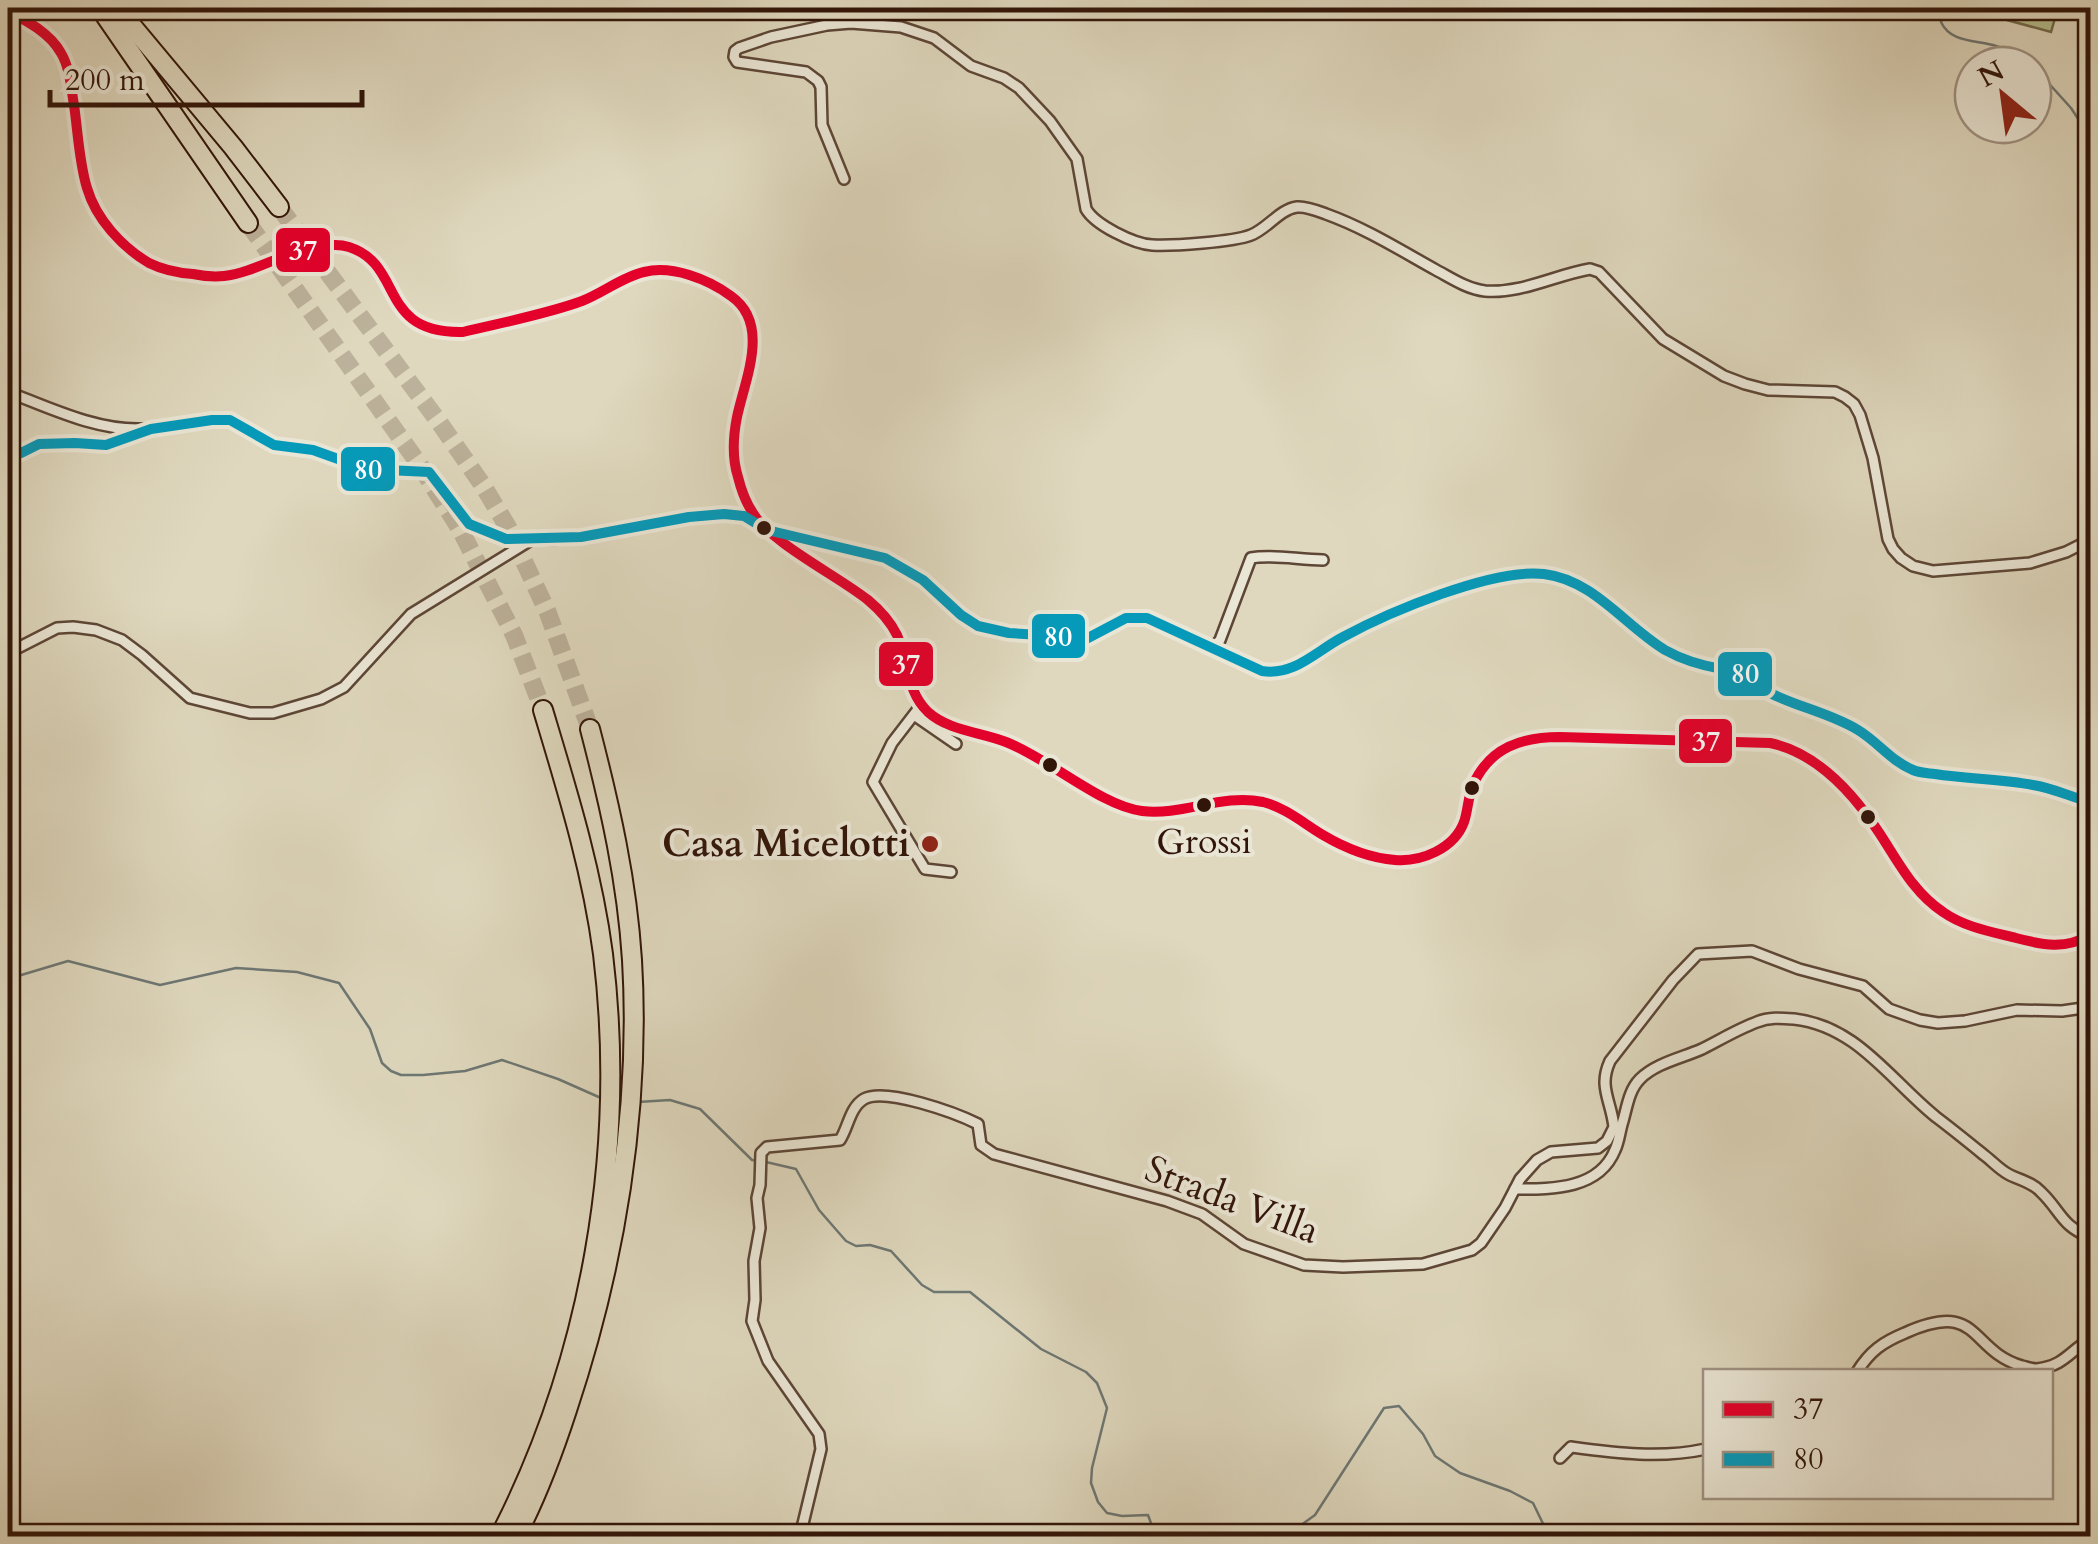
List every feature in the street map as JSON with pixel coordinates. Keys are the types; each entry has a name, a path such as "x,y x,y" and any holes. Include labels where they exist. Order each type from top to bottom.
{"highway":[{"path":"100,8 248,223"},
{"path":"117,8 279,207"},
{"path":"500,1536 575,1365 603,1196 608,1132 609,1014 602,951 578,825 543,710"},
{"path":"516,1536 544,1474 608,1255 629,1120 634,1008 630,940 612,813 590,729"}],"street":[{"path":"8,11 30,22 62,54 70,77 87,190 109,231 151,264 177,273 227,276 294,252 340,244 369,257 400,308 412,320 445,333 464,332 582,301 643,272 686,274 733,297 745,312 752,332 753,351 733,448 737,475 753,514 767,530 885,558 923,580 978,626 1009,633 1088,638 1126,618 1147,618 1262,672 1273,673 1296,668 1345,636 1449,592 1518,575 1548,575 1593,594 1666,651 1708,666 1737,670 1759,688 1863,732 1898,763 1917,772 2029,784 2090,802"},
{"path":"844,179 822,124 818,81 806,72 738,62 734,57 739,48 771,37 851,23 901,27 934,38 971,66 1019,88 1077,159 1090,216 1138,242 1152,245 1250,236 1299,206 1342,220 1480,291 1511,290 1590,268 1599,272 1663,340 1724,376 1768,390 1835,392 1846,396 1860,415 1873,458 1888,538 1900,558 1913,566 1933,571 2030,563 2090,540"},
{"path":"8,392 123,430 230,420 274,445 312,450 366,469 429,472 470,524 506,539 581,537 655,522 724,514 744,516 886,617 897,636 909,683 922,704 938,719 1034,754 1118,804 1137,810 1181,810 1236,799 1261,802 1283,808 1348,848 1392,860 1414,860 1448,843 1463,826 1473,785 1483,768 1496,753 1518,741 1560,737 1770,743 1807,756 1842,785 1908,878 1944,913 1985,930 2038,944 2068,945 2090,935"},
{"path":"8,454 38,444 106,445 151,429"},
{"path":"8,654 57,628 96,630 122,640 142,654 190,698 250,714 273,713 321,699 344,687 411,614 533,539"},
{"path":"1213,648 1220,640 1251,558 1323,560"},
{"path":"922,704 892,743 873,782 925,869 951,872"},
{"path":"914,715 956,744"},
{"path":"1515,1189 1570,1186 1603,1169 1616,1150 1616,1132 1603,1076 1673,980 1698,954 1752,951 1799,969 1863,986 1889,1008 1938,1023 2017,1010 2090,1007"},
{"path":"1616,1132 1630,1095 1640,1080 1659,1066 1758,1021 1774,1018 1818,1023 1857,1044 1924,1107 2005,1173 2032,1184 2077,1232 2090,1237"},
{"name":"Strada Villa","path":"800,1536 821,1448 819,1434 768,1360 752,1321 754,1261 760,1228 760,1153 767,1147 840,1140 857,1105 866,1098 891,1097 940,1109 978,1124 981,1145 994,1154 1167,1201 1202,1214 1244,1244 1324,1268 1422,1264 1472,1250 1481,1243 1526,1170 1537,1160 1551,1152 1598,1148 1616,1132"},
{"path":"1860,1369 1879,1345 1940,1321 1973,1330 2012,1363 2034,1369 2065,1361 2090,1339"},
{"path":"1560,1458 1571,1447 1628,1455 1703,1449"}],"green space":[{"path":"2010,8 2058,8 2051,32 2007,20"}],"waterway":[{"path":"1943,8 1941,22 1950,33 1993,45"},
{"path":"2053,88 2090,137"},
{"path":"8,979 68,961 160,985 236,968 297,972 339,983 370,1029 382,1063 391,1071 401,1075 465,1071 502,1060 601,1098"},
{"path":"638,1102 670,1100 700,1109 752,1160 759,1161"},
{"path":"766,1162 796,1169 819,1210 846,1241 891,1251 922,1285 934,1292 970,1292 1041,1349 1086,1372 1097,1383 1107,1408 1092,1468 1091,1483 1098,1502 1107,1513 1148,1515 1150,1536"},
{"path":"1286,1536 1315,1515 1384,1408 1399,1406 1423,1434 1435,1456 1460,1473 1533,1503 1549,1536"}],"tunnel":[{"path":"279,207 439,422 509,529 548,613 590,729"},
{"path":"248,223 419,464 460,529 514,635 543,710"}],"transit line":[{"name":"37","path":"8,11 44,34 61,53 70,78 82,168 91,199 120,240 154,265 182,273 224,276 311,248 349,247 378,268 404,311 417,322 436,330 463,332 568,306 655,270 689,275 731,296 750,321 753,337 734,447 739,482 753,513 774,536 855,591 884,616 897,635 912,686 928,712 955,727 1022,749 1109,800 1157,812 1233,800 1263,802 1349,848 1376,857 1405,860 1436,852 1453,840 1464,822 1471,790 1480,772 1498,753 1520,742 1560,737 1770,743 1804,756 1833,777 1870,819 1915,887 1951,917 1978,928 2045,944 2072,943 2090,935"},
{"name":"80","path":"8,455 39,444 106,445 151,429 230,420 274,445 313,450 366,469 429,472 469,524 506,539 581,537 689,517 744,516 767,530 885,558 923,580 978,626 1009,633 1088,638 1126,618 1147,618 1262,671 1274,672 1295,666 1413,604 1498,578 1544,574 1594,594 1665,650 1700,664 1741,672 1768,692 1858,730 1913,770 2033,785 2090,802"}],"place":[{"name":"Grossi","path":"1204,805"},
{"name":"Casa Micelotti","path":"930,844"}]}
